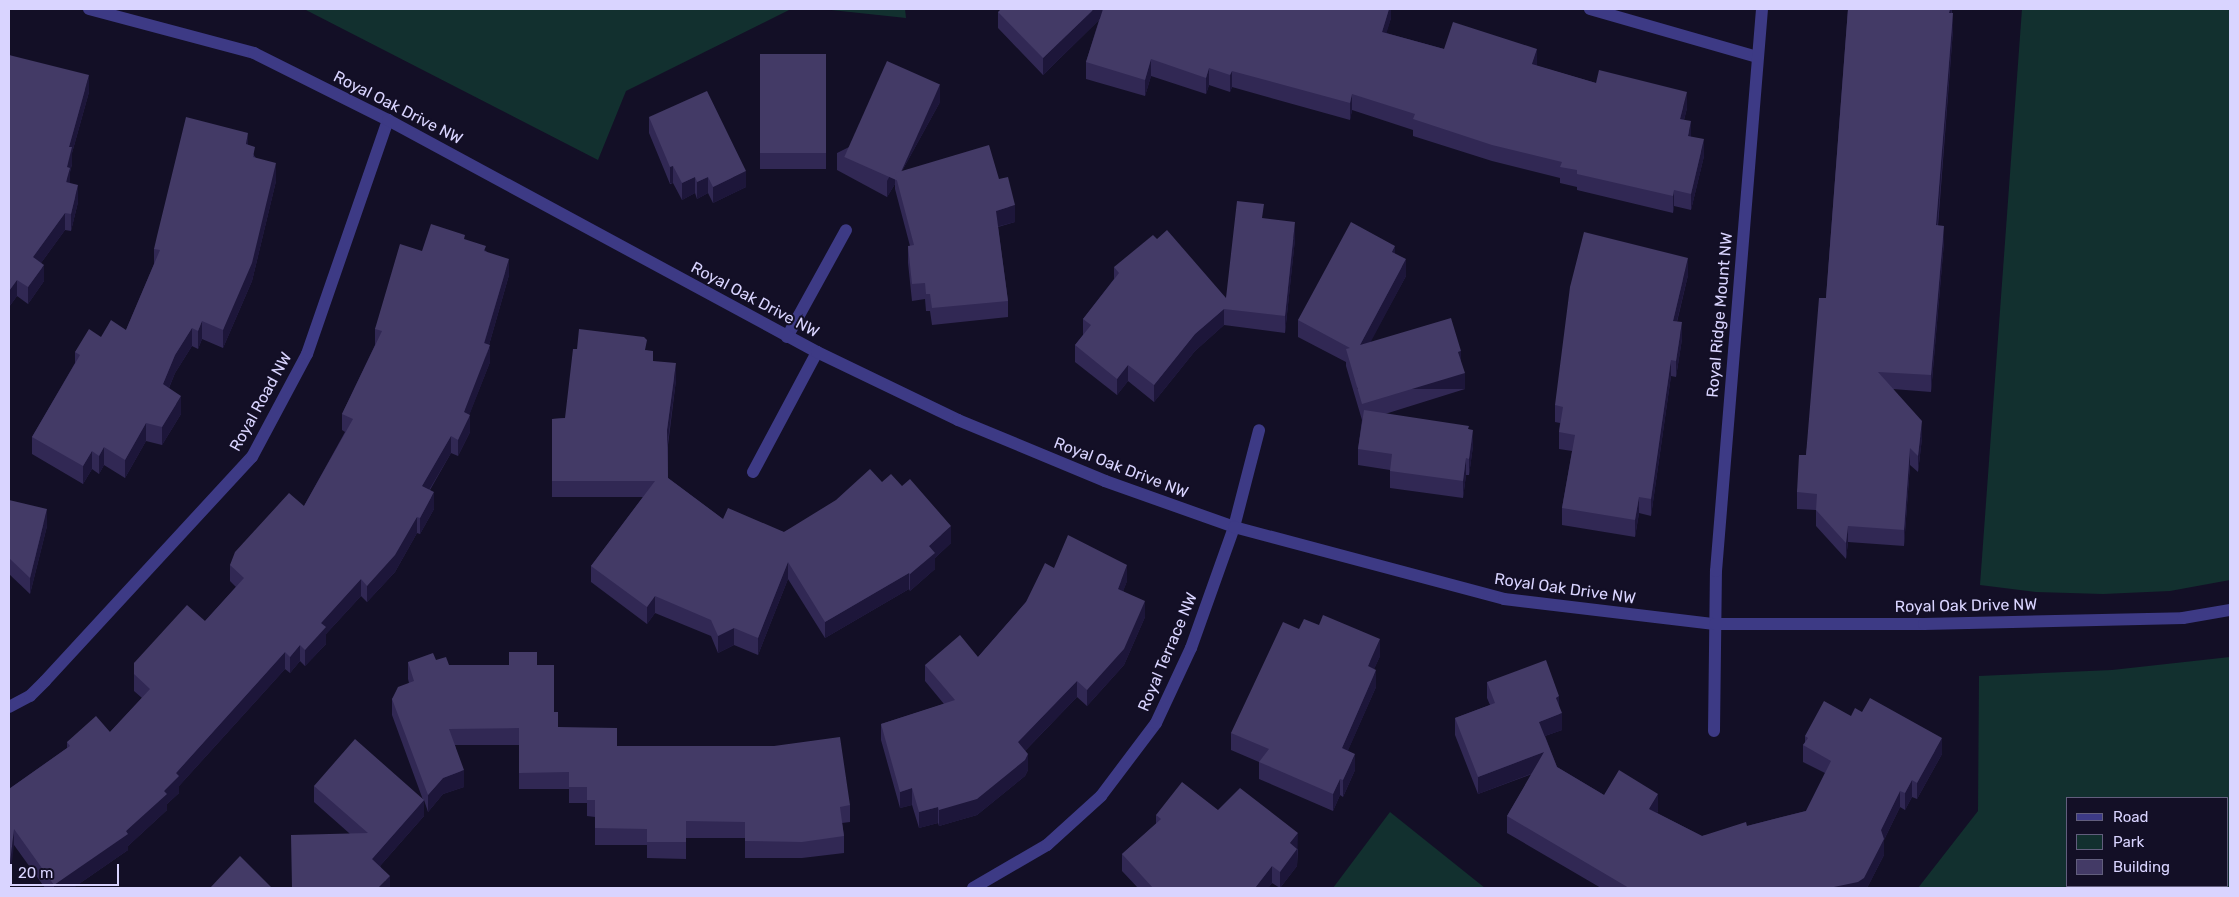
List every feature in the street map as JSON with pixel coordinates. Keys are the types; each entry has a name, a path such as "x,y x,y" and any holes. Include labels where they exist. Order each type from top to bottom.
{"street":[{"name":"Royal Oak Drive NW","path":"89,9 254,54 388,120 817,352 976,428 1105,481 1234,527 1504,599 1714,624 1924,624 2183,618 2230,610"},
{"path":"1590,9 1757,57"},
{"name":"Royal Ridge Mount NW","path":"1714,731 1714,624 1762,9"},
{"name":"Royal Road NW","path":"9,707 30,696 45,681 252,457 306,354 388,120"},
{"path":"787,337 846,230"},
{"path":"753,472 817,352"},
{"name":"Royal Terrace NW","path":"973,888 1047,845 1101,796 1156,723 1191,648 1234,527 1259,430"}],"green space":[{"path":"304,9 791,9 626,91 598,160"},
{"path":"822,9 905,9 906,18"},
{"path":"2022,9 2230,9 2230,580 2170,591 2103,594 2036,592 1980,585"},
{"path":"2230,657 2230,888 1918,888 1978,811 1979,676 2112,670"},
{"path":"1390,812 1485,888 1333,888"}],"building":[{"path":"1001,9 1094,9 1043,58 998,12"},
{"path":"1103,9 1389,9 1382,32 1444,49 1453,22 1537,49 1532,64 1596,83 1599,70 1687,92 1680,119 1691,121 1688,136 1704,139 1691,194 1674,190 1673,196 1577,174 1577,170 1560,167 1562,162 1492,145 1413,119 1415,114 1352,94 1350,103 1232,71 1230,75 1209,68 1206,78 1151,59 1145,80 1086,62"},
{"path":"1848,9 1950,9 1949,13 1953,13 1936,225 1944,226 1931,375 1878,372 1922,421 1918,456 1910,448 1904,530 1848,526 1846,543 1816,510 1817,494 1797,492 1799,455 1806,455 1819,298 1826,298"},
{"path":"760,54 826,54 826,153 760,153"},
{"path":"9,55 89,75 69,147 72,147 67,167 70,168 66,182 78,185 71,214 65,213 33,257 44,265 28,287 17,280 9,291"},
{"path":"887,61 940,85 897,181 844,157"},
{"path":"707,91 746,171 713,187 708,177 697,182 695,177 682,183 673,166 670,167 649,117"},
{"path":"186,117 248,133 246,144 255,147 253,157 276,163 252,263 223,330 202,321 198,331 192,328 175,355 163,384 181,396 162,427 146,423 125,460 104,447 99,456 92,451 83,466 32,437 80,355 75,352 89,329 101,337 111,320 126,330 160,250 154,249"},
{"path":"989,145 999,179 1008,177 1015,205 996,211 1008,301 932,308 930,294 926,294 925,283 912,284 908,246 914,245 895,173"},
{"path":"1237,201 1264,204 1262,218 1295,222 1285,316 1224,309 1195,334 1154,385 1128,365 1117,379 1075,345 1091,325 1083,319 1119,273 1114,267 1153,235 1157,239 1167,230 1226,298"},
{"path":"1351,222 1395,246 1392,252 1406,259 1360,345 1451,318 1461,351 1458,352 1465,373 1362,404 1346,349 1350,348 1298,320"},
{"path":"431,224 465,235 464,239 486,246 484,251 509,259 484,343 490,345 464,412 470,415 458,440 451,436 422,486 434,492 420,518 417,517 395,555 367,586 361,579 321,623 326,627 305,650 300,645 290,657 285,652 176,773 179,776 164,791 167,794 126,831 128,834 54,885 14,829 9,872 9,789 70,746 67,742 96,716 110,732 150,689 134,674 134,663 187,605 205,621 244,578 230,565 235,552 289,493 304,506 353,419 342,414 382,331 375,329 400,244 422,251"},
{"path":"1584,232 1688,258 1673,321 1682,322 1676,361 1671,360 1651,499 1639,497 1635,520 1562,508 1575,435 1559,432 1563,407 1555,405 1570,287"},
{"path":"579,329 644,337 647,340 645,350 653,351 653,361 676,363 667,430 668,478 723,519 728,508 784,532 836,500 870,469 882,482 891,474 902,486 910,479 951,526 929,546 935,553 910,574 825,622 788,562 758,638 734,628 718,636 711,620 655,596 647,607 591,566 655,481 552,481 552,419 565,418 573,349 577,349"},
{"path":"1364,410 1469,426 1468,429 1473,430 1469,459 1466,458 1463,481 1390,471 1392,454 1358,449"},
{"path":"9,500 47,509 30,578 9,558"},
{"path":"1068,535 1127,565 1118,589 1145,601 1124,649 1087,690 1077,681 1018,742 1028,754 1025,760 977,799 939,810 938,807 919,812 912,788 900,792 881,724 955,700 925,665 960,635 978,657 1026,602 1045,563 1054,568"},
{"path":"1323,615 1380,639 1368,666 1376,670 1342,748 1355,754 1343,780 1340,779 1333,794 1259,762 1269,749 1231,733 1283,622 1299,629 1304,619 1319,625"},
{"path":"509,652 537,652 537,665 554,665 554,712 558,712 558,727 617,728 617,746 774,746 840,737 850,805 840,807 844,836 802,842 745,841 745,822 686,821 686,842 647,842 647,829 595,828 595,800 587,800 587,787 569,787 569,772 519,773 519,728 449,729 464,770 443,778 428,795 392,699 398,687 414,681 408,662 433,653 436,660 446,657 449,665 509,665"},
{"path":"1546,660 1559,696 1556,698 1562,713 1539,722 1557,767 1604,795 1619,770 1658,794 1649,809 1702,836 1746,822 1747,826 1806,811 1831,761 1803,745 1808,738 1805,736 1824,701 1851,716 1855,708 1862,712 1870,698 1942,738 1917,783 1912,780 1905,793 1900,791 1881,830 1884,839 1864,878 1858,882 1829,888 1629,888 1507,816 1544,752 1478,777 1455,718 1495,703 1487,682"},
{"path":"355,739 424,800 372,859 390,876 378,888 292,888 291,835 368,833 314,786"},
{"path":"1182,782 1218,810 1240,788 1298,833 1290,843 1297,849 1280,872 1272,866 1255,888 1153,888 1122,854 1161,819 1156,815"},
{"path":"240,856 272,888 210,888"}]}
